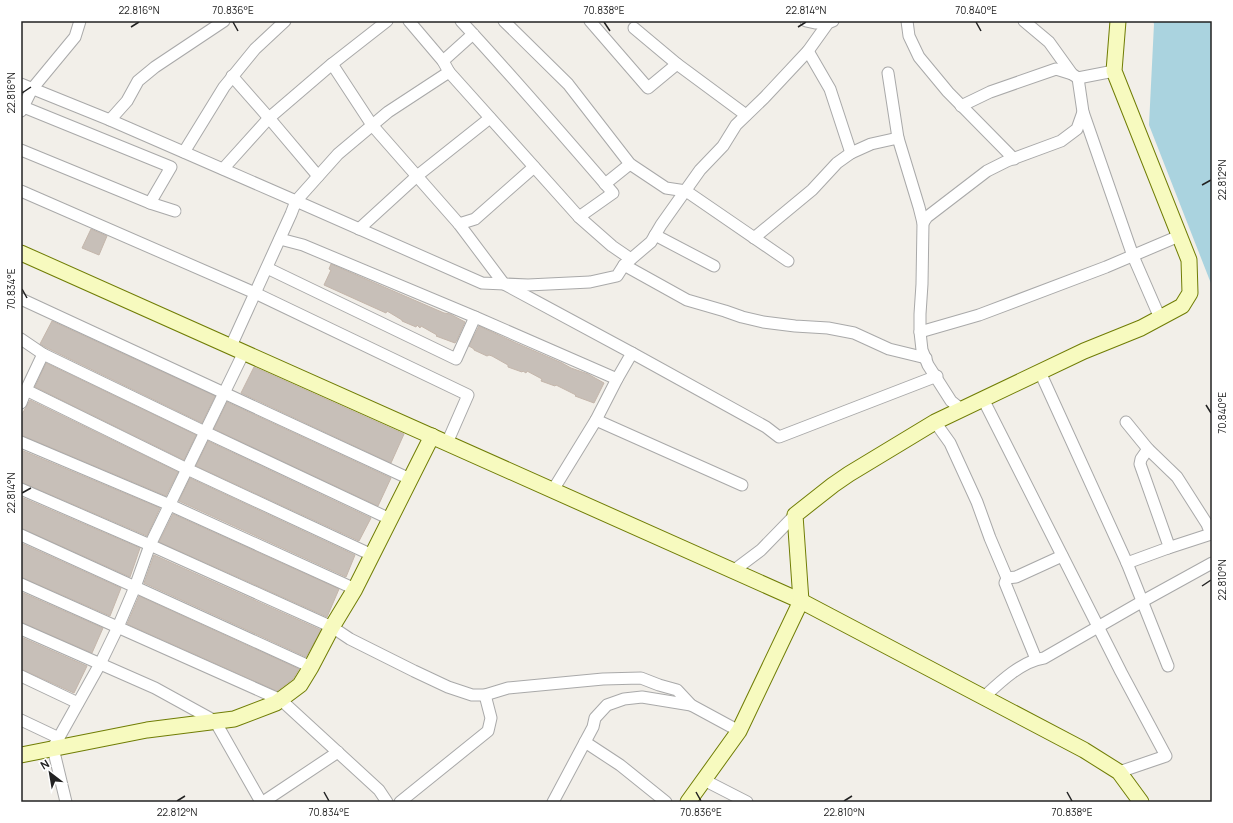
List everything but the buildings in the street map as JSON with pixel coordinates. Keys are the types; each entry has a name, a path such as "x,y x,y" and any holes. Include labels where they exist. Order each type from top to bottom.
{"street":[{"path":"80,21 75,37 32,89 22,108 171,167 150,203"},
{"path":"110,120 127,101 138,81 224,21"},
{"path":"184,152 232,76 255,49 285,21"},
{"path":"223,169 269,118 332,64 387,21"},
{"path":"409,21 443,61 449,72 578,217 628,262 687,300 763,322 828,328 854,333 889,349 926,358"},
{"path":"461,21 613,193 578,217"},
{"path":"504,21 568,84 630,164 666,188 686,191 788,262"},
{"path":"590,21 648,88 677,64"},
{"path":"806,21 815,23 830,22"},
{"path":"907,21 909,36 919,56 948,92 1014,159"},
{"path":"1024,21 1049,42 1075,76 1083,112 1133,256 1160,318"},
{"path":"733,570 762,550 795,515 833,485 936,422 1084,350 1141,328 1182,306 1190,293 1189,260 1114,71 1118,21"},
{"path":"21,84 110,120 482,283 528,285 590,282 617,276 628,262 651,242 700,170 723,146 736,125 764,98 808,51 830,22"},
{"path":"634,28 677,64 746,115"},
{"path":"443,61 473,34"},
{"path":"808,51 830,89 851,153"},
{"path":"332,64 372,125 459,224 504,284 766,427 779,437 937,376"},
{"path":"961,106 990,92 1056,69 1075,76 1114,71"},
{"path":"66,802 56,743 100,664 118,627 135,587 150,545 224,393 255,293 296,201 338,154 372,125 388,112 449,72"},
{"path":"888,73 898,138 920,207 923,223 920,332 922,350 928,365 937,376 951,401 961,409"},
{"path":"232,76 318,176"},
{"path":"923,223 927,217 987,171 1007,161 1061,141 1078,129 1083,112"},
{"path":"359,229 417,176 490,118"},
{"path":"754,238 812,190 837,163 851,153 871,144 898,138"},
{"path":"21,150 150,203 175,211"},
{"path":"605,184 630,164"},
{"path":"459,224 475,219 534,167"},
{"path":"21,191 255,293 468,395 447,443"},
{"path":"655,235 714,266"},
{"path":"920,332 979,315 1106,267 1179,236"},
{"path":"280,239 303,245 475,317 617,379"},
{"path":"21,253 801,600 1084,750 1119,772 1141,802"},
{"path":"267,268 456,359 475,317"},
{"path":"21,299 410,479"},
{"path":"21,339 43,354 390,519"},
{"path":"553,490 596,420 632,353"},
{"path":"21,403 43,354"},
{"path":"1040,372 1127,563 1168,666"},
{"path":"26,390 187,469 372,555"},
{"path":"983,399 1120,672 1166,756 1119,772"},
{"path":"596,420 742,486"},
{"path":"936,422 950,444 977,502 1007,578 1005,583 1036,659"},
{"path":"1126,422 1148,449 1178,477 1207,524 1211,536 1168,548 1127,563"},
{"path":"21,755 56,743 234,719 281,700 300,685 311,667 332,627 355,589 432,436"},
{"path":"21,442 170,505 355,589"},
{"path":"1148,449 1141,459 1140,464 1169,546 1168,548"},
{"path":"21,489 332,627 350,639 414,671 472,695 485,695 508,688 603,679 641,678 677,690 691,705 739,731"},
{"path":"688,802 739,731 801,600 795,515"},
{"path":"21,535 311,667"},
{"path":"1007,578 1016,577 1062,556"},
{"path":"984,697 1005,677 1036,659 1044,658 1212,563"},
{"path":"21,584 281,700 379,790 387,802"},
{"path":"21,629 155,688 215,721 262,802 338,752"},
{"path":"21,676 78,703"},
{"path":"400,802 488,731 491,718 485,695"},
{"path":"553,802 593,727 596,718 607,705 624,699 642,697 691,705"},
{"path":"21,720 56,743"},
{"path":"585,742 620,765 666,802"},
{"path":"704,780 747,802"}],"water":[{"path":"1153,21 1212,21 1212,286 1149,125"}]}
